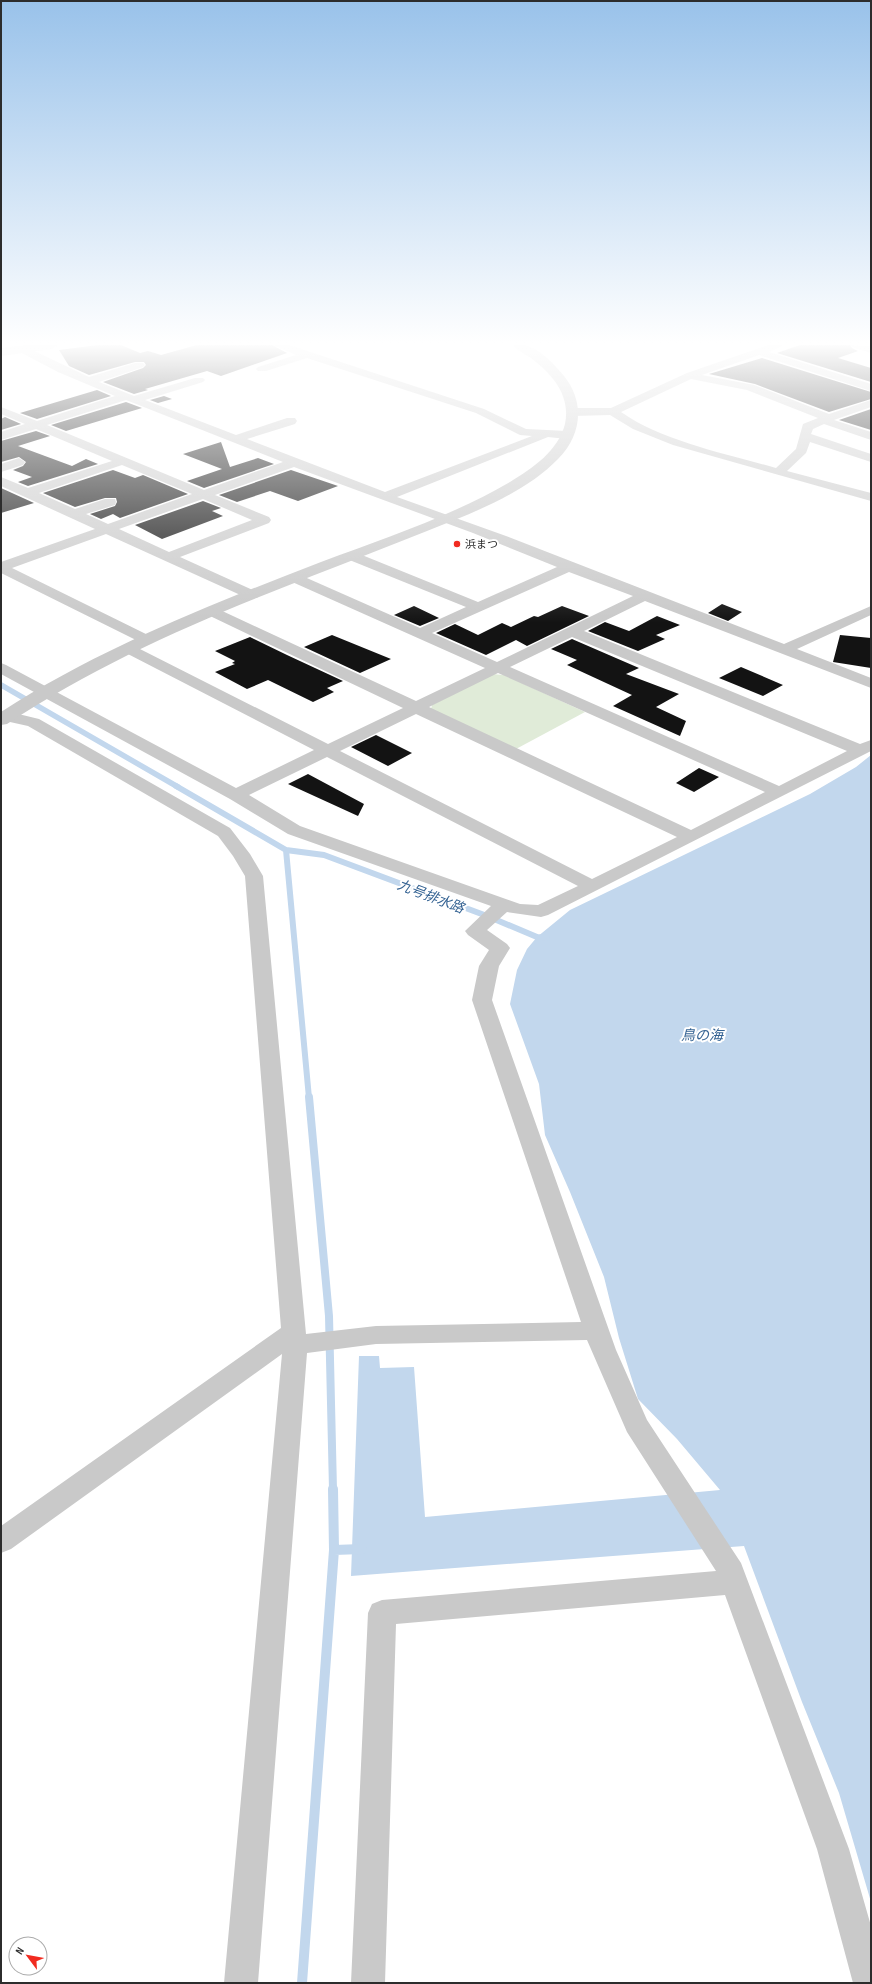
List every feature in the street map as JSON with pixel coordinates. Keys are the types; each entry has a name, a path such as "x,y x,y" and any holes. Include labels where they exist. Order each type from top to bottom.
{"street":[{"path":"66,438 264,520 169,557"},
{"path":"232,438 385,497 447,517 569,567 871,683"},
{"path":"236,439 240,438"},
{"path":"368,490 509,438"},
{"path":"385,497 538,438"},
{"path":"8,715 41,695 146,640 252,595 447,517 508,489 526,478 556,452 566,438"},
{"path":"664,438 778,472 868,494"},
{"path":"778,472 802,450 805,438"},
{"path":"810,438 871,458"},
{"path":"28,493 123,461"},
{"path":"1,468 19,462"},
{"path":"1,568 295,462"},
{"path":"1,481 252,595"},
{"path":"74,514 110,502"},
{"path":"352,556 478,607"},
{"path":"420,633 569,567"},
{"path":"1,568 146,640"},
{"path":"295,578 780,792"},
{"path":"236,795 645,596"},
{"path":"784,650 871,610"},
{"path":"213,612 691,837"},
{"path":"572,632 866,748"},
{"path":"129,649 325,751 592,886"},
{"path":"1,668 41,695 236,795 294,830 502,907 517,909 541,911 866,748"},
{"path":"8,715 33,722 224,832 241,854 254,876 282,1183 299,1341 240,1983"},
{"path":"502,907 475,931 500,948 490,966 482,1000 600,1340 636,1426 730,1573 833,1850 870,1983"},
{"path":"1,1541 299,1341 376,1335 600,1340"},
{"path":"368,1983 382,1613 730,1573"}],"green space":[{"path":"492,674 504,675 585,712 516,749 431,709 432,705"}],"water":[{"name":"鳥の海","path":"871,755 871,1902 839,1793 802,1702 744,1546 351,1576 359,1356 379,1356 380,1368 414,1367 425,1517 720,1490 677,1439 638,1399 619,1338 604,1277 570,1192 545,1135 539,1084 510,1004 517,970 527,949 537,937 570,910 810,794 856,767"}],"building":[{"path":"13,438 45,438 18,446 72,466 86,459 98,464 28,486 18,482 32,477 13,470 23,466 26,462 19,457 1,462 1,441"},
{"path":"221,442 230,467 258,458 274,464 204,488 187,481 222,469 183,454"},
{"path":"113,470 135,478 143,475 188,494 120,518 113,514 101,519 90,514 115,506 117,502 116,498 105,498 75,507 43,493"},
{"path":"291,470 338,486 298,501 270,491 237,502 219,495"},
{"path":"1,488 34,503 1,513"},
{"path":"203,501 221,508 212,511 223,516 162,539 135,525"},
{"path":"722,604 742,612 728,621 708,613"},
{"path":"414,606 439,618 420,626 394,615"},
{"path":"562,606 589,616 527,646 516,640 486,655 436,633 455,624 478,635 502,623 511,627 534,616 538,617"},
{"path":"657,616 680,625 656,635 665,639 638,651 588,631 605,622 629,631"},
{"path":"332,635 391,659 360,673 304,647"},
{"path":"840,635 871,638 871,668 833,662"},
{"path":"250,637 343,681 327,688 334,692 313,702 268,680 247,689 215,672 235,664 232,663 235,661 215,651"},
{"path":"572,639 639,668 626,674 679,694 656,707 686,721 680,736 613,706 632,695 567,665 577,660 551,649"},
{"path":"741,667 783,685 763,696 719,678"},
{"path":"376,735 412,753 388,766 351,747"},
{"path":"699,768 719,777 694,792 676,783"},
{"path":"308,774 364,804 358,816 288,784"}],"waterway":[{"path":"1,685 178,787"},
{"path":"176,786 286,850"},
{"name":"九号排水路","path":"286,850 324,855 487,916 537,937 547,938"},
{"path":"286,850 309,1098"},
{"path":"309,1097 329,1316 333,1490"},
{"path":"333,1489 334,1550"},
{"path":"334,1550 362,1549"},
{"path":"302,1983 334,1550"}],"place":[{"name":"浜まつ","path":"457,544"}]}
